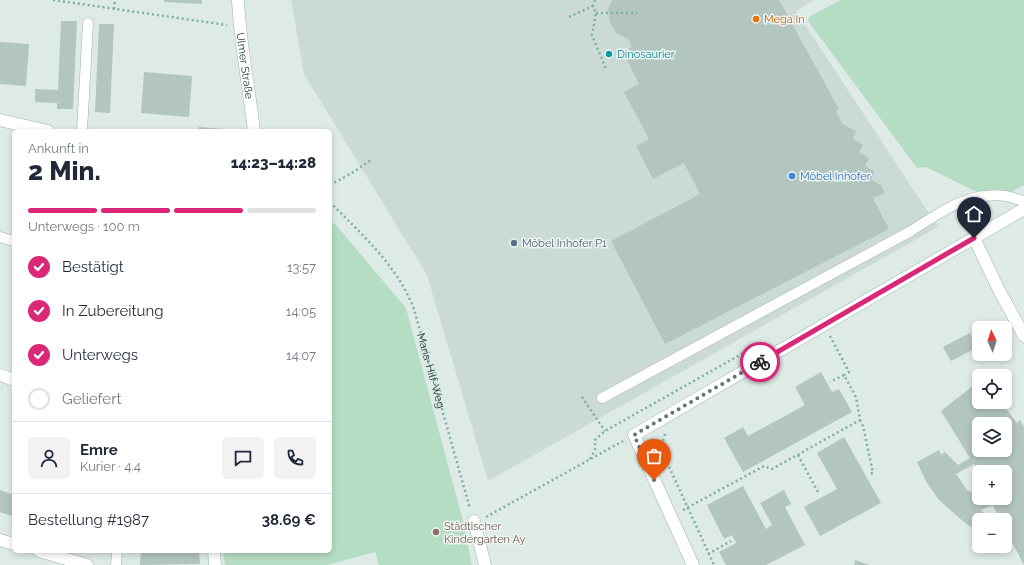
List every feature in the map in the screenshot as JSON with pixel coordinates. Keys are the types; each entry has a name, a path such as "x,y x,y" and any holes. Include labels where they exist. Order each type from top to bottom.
{"street":[{"name":"Ulmer Straße","path":"238,0 239,27 254,129"},
{"path":"0,120 39,129"},
{"path":"692,565 634,435 1024,209"},
{"path":"974,238 1000,292 1024,336"},
{"path":"0,375 12,379"},
{"path":"474,521 485,565"},
{"path":"0,540 12,543"},
{"path":"46,553 87,565"},
{"path":"214,553 216,565"}],"lane":[{"path":"82,129 88,23"},
{"path":"602,398 911,231 954,205 975,197 1006,196 1024,201"},
{"path":"0,236 12,240"},
{"path":"116,565 117,553"}],"path":[{"path":"53,0 239,27"},
{"path":"114,9 115,0"},
{"path":"595,0 593,6 596,12 592,35 606,69"},
{"path":"569,17 593,6"},
{"path":"596,12 637,13"},
{"path":"332,184 371,160"},
{"name":"Maria-Hilf-Weg","path":"332,204 392,268 414,309 474,521"},
{"path":"824,326 838,349 849,372 830,382"},
{"path":"844,375 856,397 873,473 869,474"},
{"path":"582,397 605,431"},
{"path":"655,403 667,424 660,449 714,565"},
{"path":"671,517 764,466 772,469 860,420"},
{"path":"474,521 491,514 634,435"},
{"path":"798,455 818,492"},
{"path":"708,554 731,541"}],"shaded area":[{"path":"291,0 814,0 796,11 938,227 488,481 427,275 304,74"}],"green space":[{"path":"841,0 1024,0 1024,185 995,201 926,167 917,168 808,21 810,16"},
{"path":"332,222 336,225 406,308 463,521 472,565 379,565 375,552 327,565 225,565 223,553 332,553"}],"building":[{"path":"164,0 202,0 202,4 164,2"},
{"name":"Möbel Inhofer","path":"612,0 779,0 839,109 836,111 842,124 856,131 853,139 863,145 859,152 869,158 865,166 874,171 871,180 881,185 885,193 873,198 889,229 665,344 611,241 700,194 684,163 653,179 636,146 649,139 624,92 639,84 623,52 632,47 628,39 617,34 610,22 608,9"},
{"path":"61,21 77,21 73,109 57,109 57,103 35,102 35,89 58,90"},
{"path":"99,24 114,24 110,113 95,112"},
{"path":"0,42 29,44 26,86 0,84"},
{"path":"144,72 192,76 189,117 141,113"},
{"path":"199,127 224,129 199,129"},
{"path":"970,333 972,336 972,350 951,361 943,347"},
{"path":"821,372 832,392 839,389 852,412 743,472 724,438 743,427 748,436 805,405 795,387"},
{"path":"972,387 972,409 1006,409 1017,423 1020,420 1024,427 1024,565 1012,542 1012,513 997,513 993,505 981,510 984,513 972,513 972,528 939,500 927,483 917,462 939,450 941,455 945,452 958,465 970,458 941,411"},
{"path":"844,437 881,503 820,536 804,507 837,489 817,453"},
{"path":"743,486 766,529 772,525 760,503 784,490 791,504 785,507 805,545 766,565 726,565 719,552 736,543 732,535 724,539 707,505"},
{"path":"0,490 12,494 12,516 0,512"},
{"path":"141,553 199,553 200,564 140,565"},
{"path":"855,560 870,565 854,565"}],"way so far":[{"path":"654,480 634,435 760,362"}],"place":[{"name":"Mega In","path":"756,19"},
{"name":"Dinosaurier","path":"609,54"},
{"name":"Möbel Inhofer","path":"792,176"},
{"name":"Möbel Inhofer P1","path":"514,243"},
{"name":"Städtischer Kindergarten Ay","path":"436,532"}],"route":[{"path":"760,362 974,238"}]}
